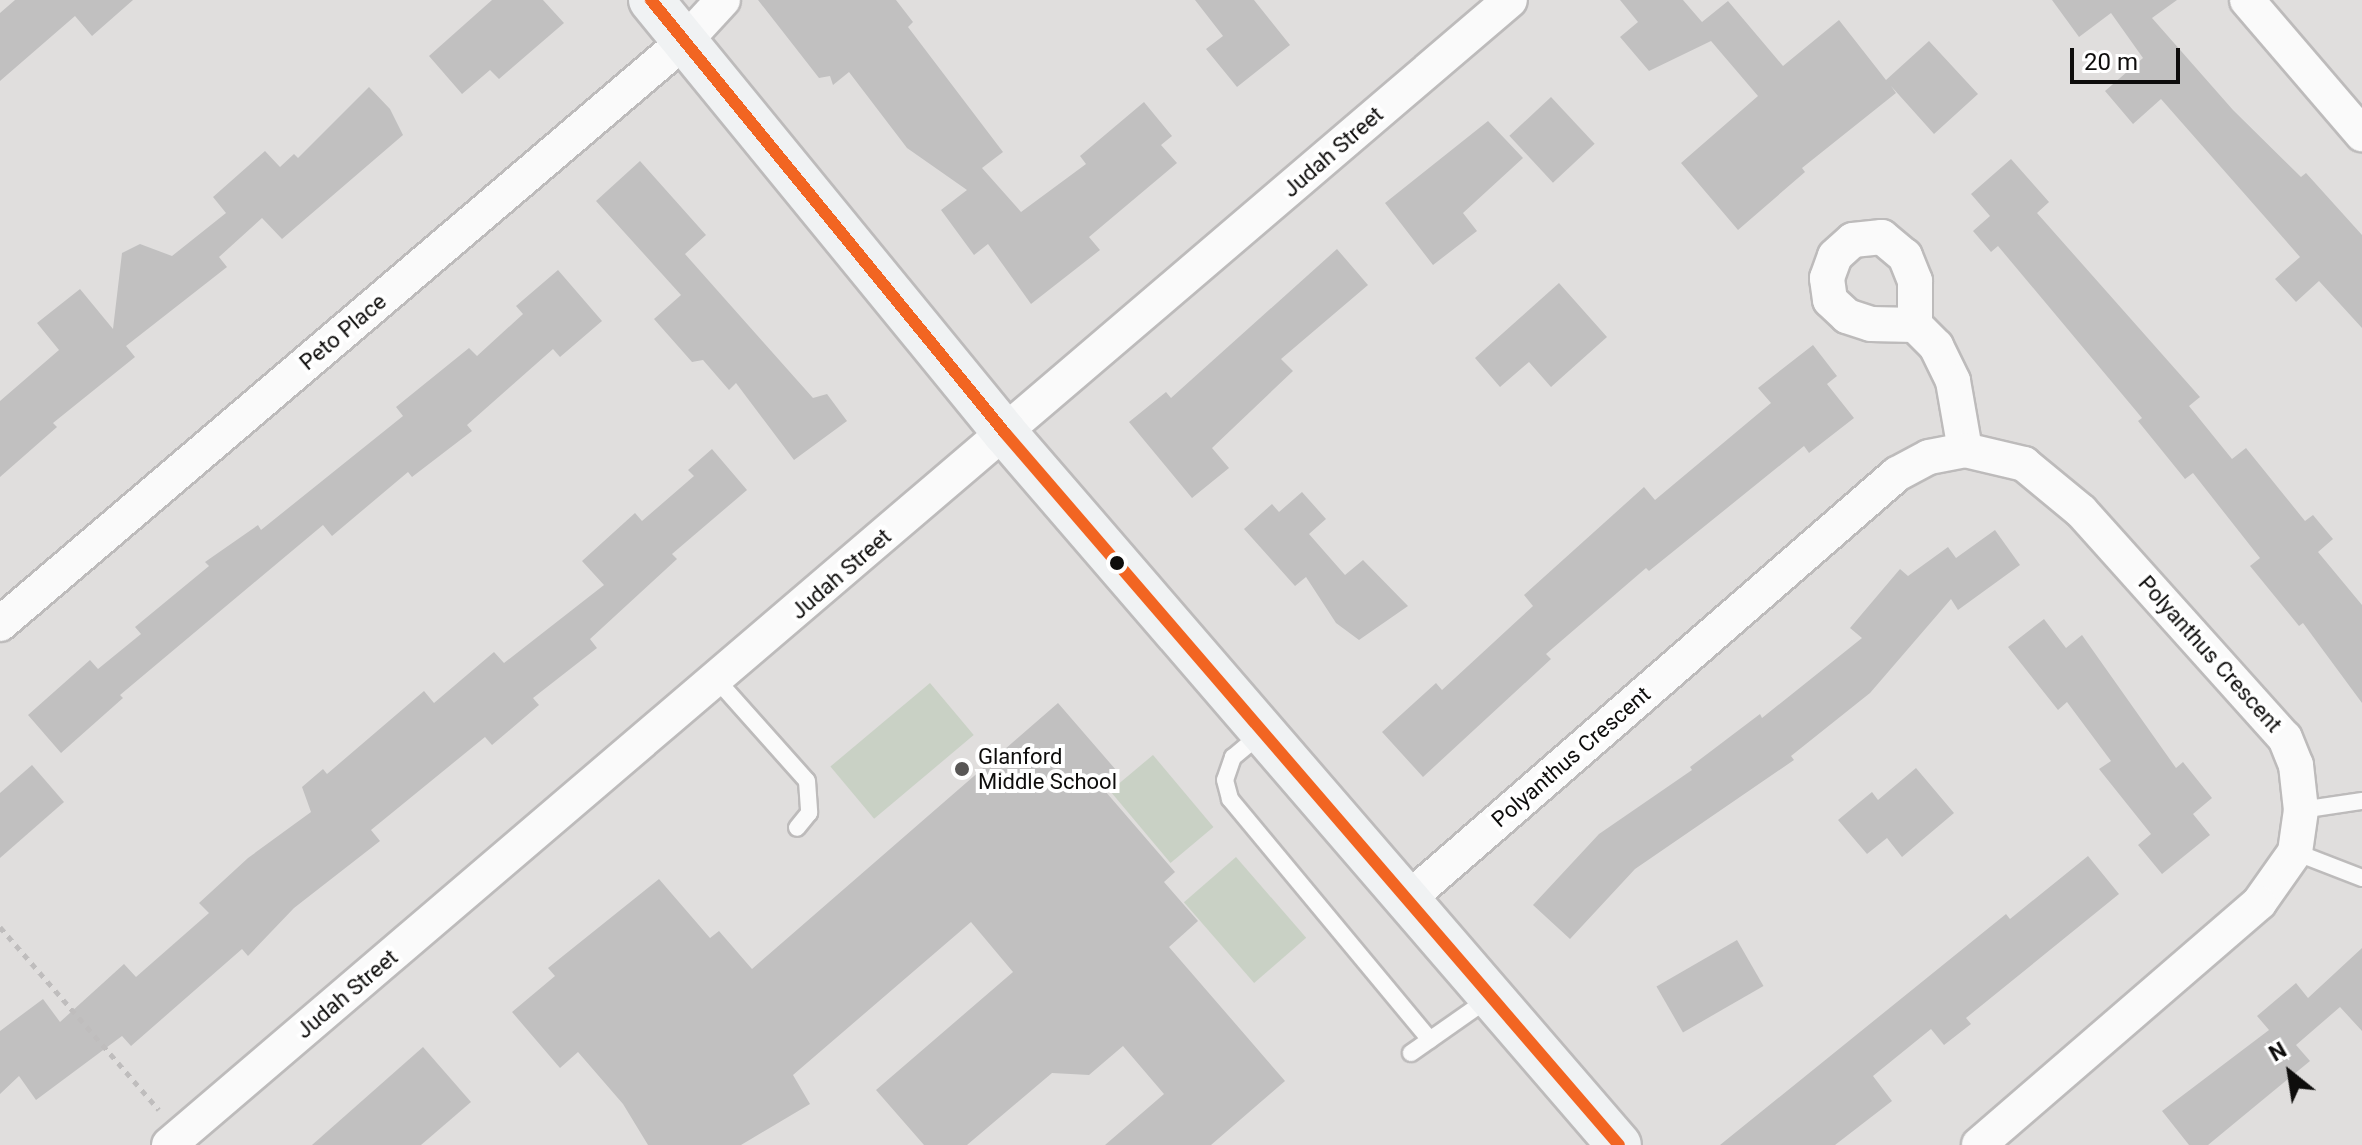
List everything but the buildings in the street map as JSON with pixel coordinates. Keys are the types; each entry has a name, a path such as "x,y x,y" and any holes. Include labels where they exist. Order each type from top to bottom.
{"main road":[{"path":"651,0 687,39 1005,433 1619,1145"}],"street":[{"name":"Peto Place","path":"0,624 687,39 723,0"},
{"name":"Judah Street","path":"175,1140 1510,0"},
{"path":"2247,0 2362,134"},
{"path":"1915,325 1936,346 1953,381 1965,450"},
{"name":"Polyanthus Crescent","path":"1408,899 1897,474 1929,457 1965,450 2024,464 2081,511 2285,738 2296,765 2301,810 2295,852 2259,903 1979,1145"}],"lane":[{"path":"717,680 807,781 809,813 797,828"},
{"path":"1263,732 1233,757 1225,780 1230,799 1430,1040"},
{"path":"2301,810 2362,801"},
{"path":"2295,852 2362,878"},
{"path":"1411,1053 1492,996"}],"path":[{"path":"0,927 175,1140"}],"shaded area":[{"path":"930,683 974,735 874,819 830,767"},
{"path":"1153,755 1213,827 1171,863 1110,791"},
{"path":"1236,857 1306,938 1254,983 1184,902"}],"transit line":[{"path":"651,0 1005,433 1619,1145"}],"place":[{"name":"Glanford Middle School","path":"962,769"}]}
